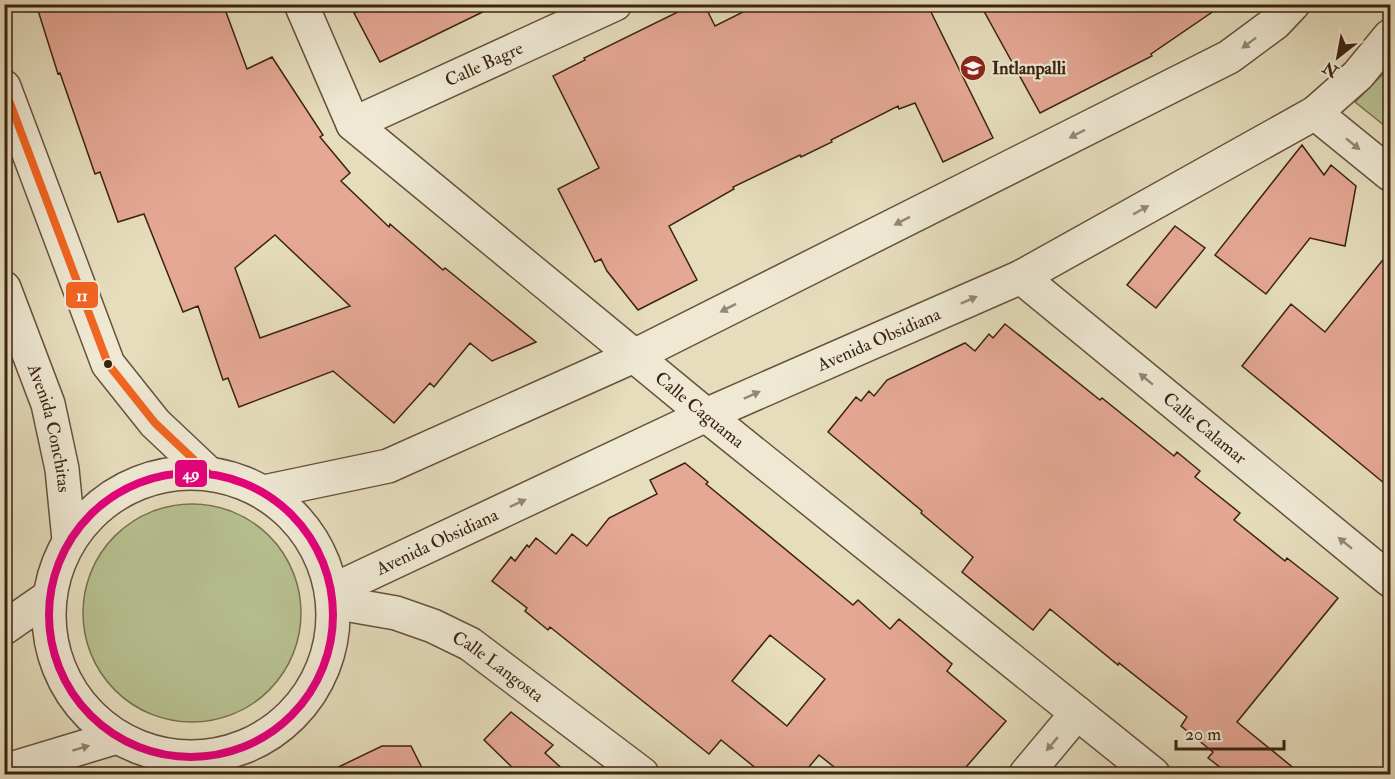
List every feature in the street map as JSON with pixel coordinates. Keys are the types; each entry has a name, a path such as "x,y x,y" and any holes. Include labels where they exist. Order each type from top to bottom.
{"street":[{"name":"Calle Caguama","path":"301,4 353,124 706,415 1153,774"},
{"name":"Calle Bagre","path":"353,124 615,4"},
{"path":"264,492 388,466 636,355 1229,57 1275,23 1293,4"},
{"name":"Avenida Obsidiana","path":"333,596 706,415 1021,277 1315,113 1358,75 1390,36"},
{"path":"4,87 108,364 155,423 208,473"},
{"path":"1315,113 1390,174"},
{"name":"Calle Calamar","path":"1021,277 1390,580"},
{"name":"Avenida Conchitas","path":"4,288 48,404 62,469 69,540"},
{"path":"208,473 237,480 264,492 296,518 320,552 333,596 332,642 319,680 295,713 231,764 152,751 117,737 86,711 63,676 50,637 50,596 69,540 105,501 154,477 208,473"},
{"path":"4,628 50,596"},
{"name":"Calle Langosta","path":"333,596 396,613 470,644 642,774"},
{"path":"1026,774 1077,713"},
{"path":"4,771 117,737"}],"green space":[{"path":"1390,67 1390,130 1355,102"},
{"path":"192,504 213,506 234,513 269,536 292,571 299,592 301,613 299,634 292,655 269,690 234,713 213,720 192,722 171,720 150,713 115,690 92,655 85,634 83,613 85,592 92,571 115,536 150,513 171,506"}],"building":[{"path":"36,4 223,4 247,69 272,57 323,135 320,137 350,173 341,181 389,227 390,224 443,270 445,268 536,342 492,361 470,343 434,387 430,383 394,423 333,371 239,407 228,378 223,380 198,306 183,312 144,214 118,222 100,172 95,174 60,73 58,74","holes":["275,235 350,306 260,338 235,268"]},
{"path":"372,4 499,4 380,62 354,13"},
{"path":"694,4 704,4 715,26 757,5 927,4 993,138 943,162 915,103 899,109 898,106 831,140 832,142 733,187 734,189 669,226 697,280 638,310 607,271 601,259 595,262 558,189 599,168 553,76 585,60 584,58"},
{"path":"980,4 1224,4 1151,54 1152,56 1040,113"},
{"path":"1302,145 1324,175 1331,165 1356,186 1345,246 1310,238 1266,294 1215,255"},
{"path":"1175,226 1205,248 1156,308 1127,285"},
{"path":"1390,251 1390,488 1242,366 1291,304 1325,332"},
{"path":"1005,324 1174,456 1177,452 1200,471 1195,477 1240,513 1234,520 1285,561 1287,558 1338,598 1237,722 1301,774 1229,774 1208,758 1213,752 1181,726 1187,717 1119,663 1118,665 1050,609 1033,630 962,572 973,557 828,432 856,397 861,401 869,391 874,396 887,380 965,343 975,351 989,334 993,338"},
{"path":"685,463 708,482 706,484 853,605 858,600 890,629 899,619 952,664 947,671 1006,721 960,774 843,774 819,755 803,774 763,774 721,740 709,754 550,627 548,630 525,611 527,608 492,581 511,557 515,561 527,545 529,547 536,538 556,554 572,534 587,546 609,518 657,494 650,480","holes":["770,635 825,679 787,726 732,681"]},
{"path":"511,712 553,745 545,753 568,774 519,774 484,740"},
{"path":"382,746 411,746 425,774 324,774"}],"transit line":[{"name":"11","path":"4,87 108,364 155,423 208,473"},
{"name":"49","path":"191,473 219,476 245,484 270,497 291,515 309,536 322,561 330,587 333,615 330,643 322,669 309,694 291,715 270,733 245,746 219,754 191,757 163,754 137,746 112,733 91,715 73,694 60,669 52,643 49,615 52,587 60,561 73,536 91,515 112,497 137,484 163,476 191,473"}],"place":[{"name":"Intlanpalli","path":"973,68"}]}
